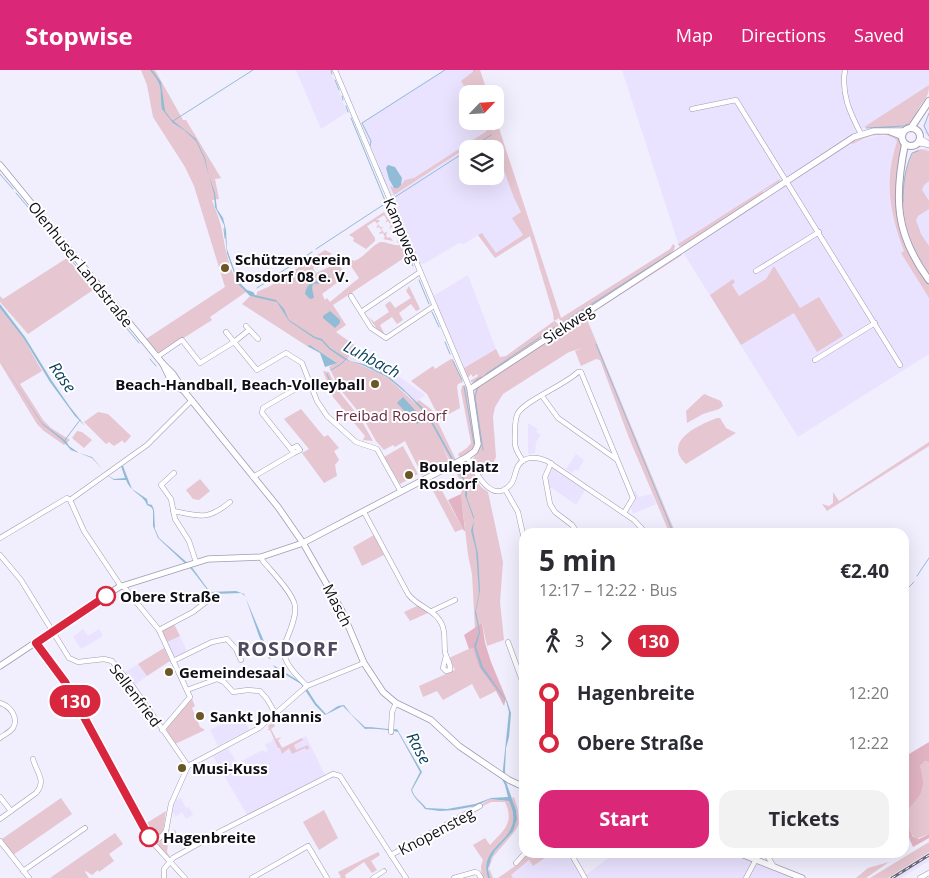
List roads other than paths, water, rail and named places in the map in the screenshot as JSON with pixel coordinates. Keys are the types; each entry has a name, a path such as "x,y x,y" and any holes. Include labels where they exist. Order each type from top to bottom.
{"main road":[{"path":"908,145 902,134 914,129 929,101"},
{"path":"914,129 919,140 908,145 902,161 898,191 901,222 912,252 929,280"}],"street":[{"name":"Kampweg","path":"335,70 470,389"},
{"path":"845,70 846,99 861,134"},
{"path":"692,109 736,100 900,364"},
{"name":"Siekweg","path":"470,389 861,134 887,130 902,134"},
{"path":"919,140 929,144"},
{"name":"Olenhuser Landstraße","path":"0,165 162,364 174,374 184,391 278,507 303,543"},
{"path":"756,271 818,232"},
{"path":"361,312 420,272"},
{"path":"351,296 371,328 386,338 434,306"},
{"path":"815,360 874,323"},
{"path":"157,357 182,340 200,363 234,342 247,328 258,339"},
{"path":"226,332 255,371 286,353 302,363 318,401 327,416 356,442 377,449 401,492"},
{"path":"523,460 515,447 517,416 526,405 572,378 578,372 581,372 633,498 624,513"},
{"path":"253,477 293,451 262,413 263,408 309,381"},
{"path":"0,666 122,586 196,562 215,558 261,557 303,543 467,457 475,451 478,444 470,389"},
{"path":"542,396 558,418 617,459"},
{"path":"0,538 107,474 147,444 192,400"},
{"path":"467,457 485,486 494,490 505,489 512,482 518,466 523,460 536,458 551,463 634,520 641,528"},
{"path":"551,463 545,477 550,504 555,512 574,528"},
{"path":"174,473 159,483 171,500 175,519 189,541 196,562"},
{"path":"505,489 518,512 522,528"},
{"path":"68,499 84,531 122,586 159,630 190,697 162,730"},
{"path":"173,511 200,516 216,511 230,502"},
{"path":"364,512 408,594 415,602 432,611 439,618 444,630 446,656"},
{"name":"Masch","path":"303,543 342,611 366,666 382,692 396,703 432,720 459,746 501,775 519,785"},
{"path":"0,555 21,580 53,631"},
{"path":"261,557 295,605 294,617 283,653 306,688"},
{"path":"159,630 193,612 216,595"},
{"path":"432,611 455,600"},
{"name":"Sellenfried","path":"53,631 67,656 73,661 82,662 106,659 112,661 134,688 188,766"},
{"path":"173,661 212,642 227,639 236,649 241,660"},
{"path":"508,642 519,672"},
{"path":"36,643 65,682 153,843 185,878"},
{"path":"153,843 166,831 171,804 188,766 259,728 306,688 366,666"},
{"path":"187,690 217,678 224,682 233,692 260,691 275,713"},
{"path":"0,703 10,709 15,720 11,730 0,738"},
{"path":"391,730 392,712 396,703"},
{"path":"0,819 40,789 41,776 34,765 33,759"},
{"path":"164,878 164,869 174,858 330,774 340,776 406,878"},
{"path":"0,797 11,811"},
{"name":"Knopensteg","path":"391,855 480,806"},
{"path":"23,871 85,828"},
{"path":"0,841 29,878"},
{"path":"252,878 308,846 327,878"},
{"path":"516,864 521,858"},
{"path":"573,858 585,878"},
{"path":"749,858 802,878"},
{"path":"746,878 757,858"},
{"path":"769,858 775,868"},
{"path":"373,878 384,871"},
{"path":"454,878 475,872 481,878"},
{"path":"920,878 929,872"}],"water":[{"path":"150,70 161,82 165,111 171,119 196,139 205,158 209,176 204,158 196,141 173,123 162,109 158,81"},
{"path":"388,165 395,167 402,178 401,185 398,188 394,188 389,179 386,168"},
{"path":"209,176 215,193 217,209 223,218 226,230 227,249 240,283 255,295 276,300 284,309 289,320 315,337 322,339 330,348 350,361 344,359 329,349 322,341 314,338 289,321 277,302 250,296 238,284 227,253 224,225 215,207"},
{"path":"326,274 330,277 330,280 324,283 313,284 314,298 310,299 305,294 307,287 313,282 323,280"},
{"path":"0,304 25,337 52,381 85,426 75,416 50,382 24,339 0,308"},
{"path":"330,311 340,320 340,323 335,328 323,318"},
{"path":"310,345 337,363 325,367 320,353 307,346"},
{"path":"0,360 42,423 79,453 92,457 103,470 92,458 71,450 42,424"},
{"path":"350,361 368,365 388,376 427,412 467,484 467,498 474,520 465,495 466,485 426,414 387,377"},
{"path":"403,397 423,419 417,424 397,403"},
{"path":"121,466 123,466 132,489 126,480 114,480 107,475 114,479 125,478"},
{"path":"132,489 147,499 148,504 152,505 154,510 155,529 159,538 191,566 210,592 236,591 244,594 245,596 241,593 214,594 209,592 192,570 158,538 153,526 153,510"},
{"path":"474,521 473,531 478,554 480,591 476,611 480,632 476,647 483,667 507,701 511,713 505,771 506,782 516,810 517,819 513,831 491,858 488,869 490,878 488,878 486,866 489,857 508,834 512,825 513,815 509,801 490,799 476,806 454,810 425,809 415,798 411,790 420,772 398,732 365,729 343,706 325,715 315,705 301,684 276,669 273,665 304,684 316,703 326,714 338,706 344,705 365,727 397,729 422,772 412,790 416,798 426,808 447,809 475,804 491,798 508,797 502,779 509,712 506,701 481,668 474,646 479,632 475,613 479,593 476,550 471,531"},
{"path":"246,598 271,658 269,659 259,636"}],"waterway":[{"path":"173,121 253,70"},
{"path":"331,70 332,74"},
{"path":"370,146 371,141 362,123 445,70"},
{"path":"335,80 339,90"},
{"path":"342,96 343,100"},
{"path":"346,106 348,112"},
{"path":"929,113 924,126 929,136"},
{"path":"316,249 386,203 351,118"},
{"path":"866,128 904,126 908,124"},
{"path":"483,140 491,135"},
{"path":"903,202 904,183 908,165 912,153 918,151"},
{"path":"392,199 459,156"},
{"path":"379,168 386,185"},
{"path":"0,174 13,189"},
{"path":"16,193 32,212"},
{"path":"391,213 402,239"},
{"path":"35,216 46,230"},
{"name":"Luhbach","path":"224,229 225,238"},
{"path":"49,234 77,267"},
{"path":"404,245 413,266"},
{"path":"275,276 312,252"},
{"path":"562,323 671,253"},
{"name":"Luhbach","path":"228,254 236,276"},
{"path":"81,273 89,282"},
{"path":"257,288 271,279"},
{"path":"419,280 429,304"},
{"path":"95,290 121,321"},
{"path":"432,312 439,327"},
{"path":"123,324 139,343"},
{"path":"486,374 555,327"},
{"path":"445,342 450,354"},
{"path":"596,344 671,528"},
{"path":"150,359 156,366"},
{"path":"331,370 346,359"},
{"path":"453,361 462,380"},
{"path":"327,374 334,391"},
{"path":"475,381 481,377"},
{"path":"464,386 474,444"},
{"path":"480,386 475,397 483,450"},
{"path":"65,440 80,420"},
{"path":"917,576 929,558"},
{"path":"909,587 914,582"}],"railway":[{"path":"892,878 929,855"}],"place":[{"name":"Schützenverein Rosdorf 08 e. V.","path":"225,268"},
{"name":"Beach-Handball, Beach-Volleyball","path":"375,384"},
{"name":"Bouleplatz Rosdorf","path":"409,475"},
{"name":"Obere Straße","path":"106,596"},
{"name":"Gemeindesaal","path":"169,672"},
{"name":"Sankt Johannis","path":"200,716"},
{"name":"Musi-Kuss","path":"182,768"},
{"name":"Hagenbreite","path":"149,837"}],"district":[{"name":"ROSDORF","path":"288,648"}],"water label":[{"name":"Rase","path":"63,377"},
{"name":"Rase","path":"419,748"}],"park label":[{"name":"Freibad Rosdorf","path":"391,415"}]}
